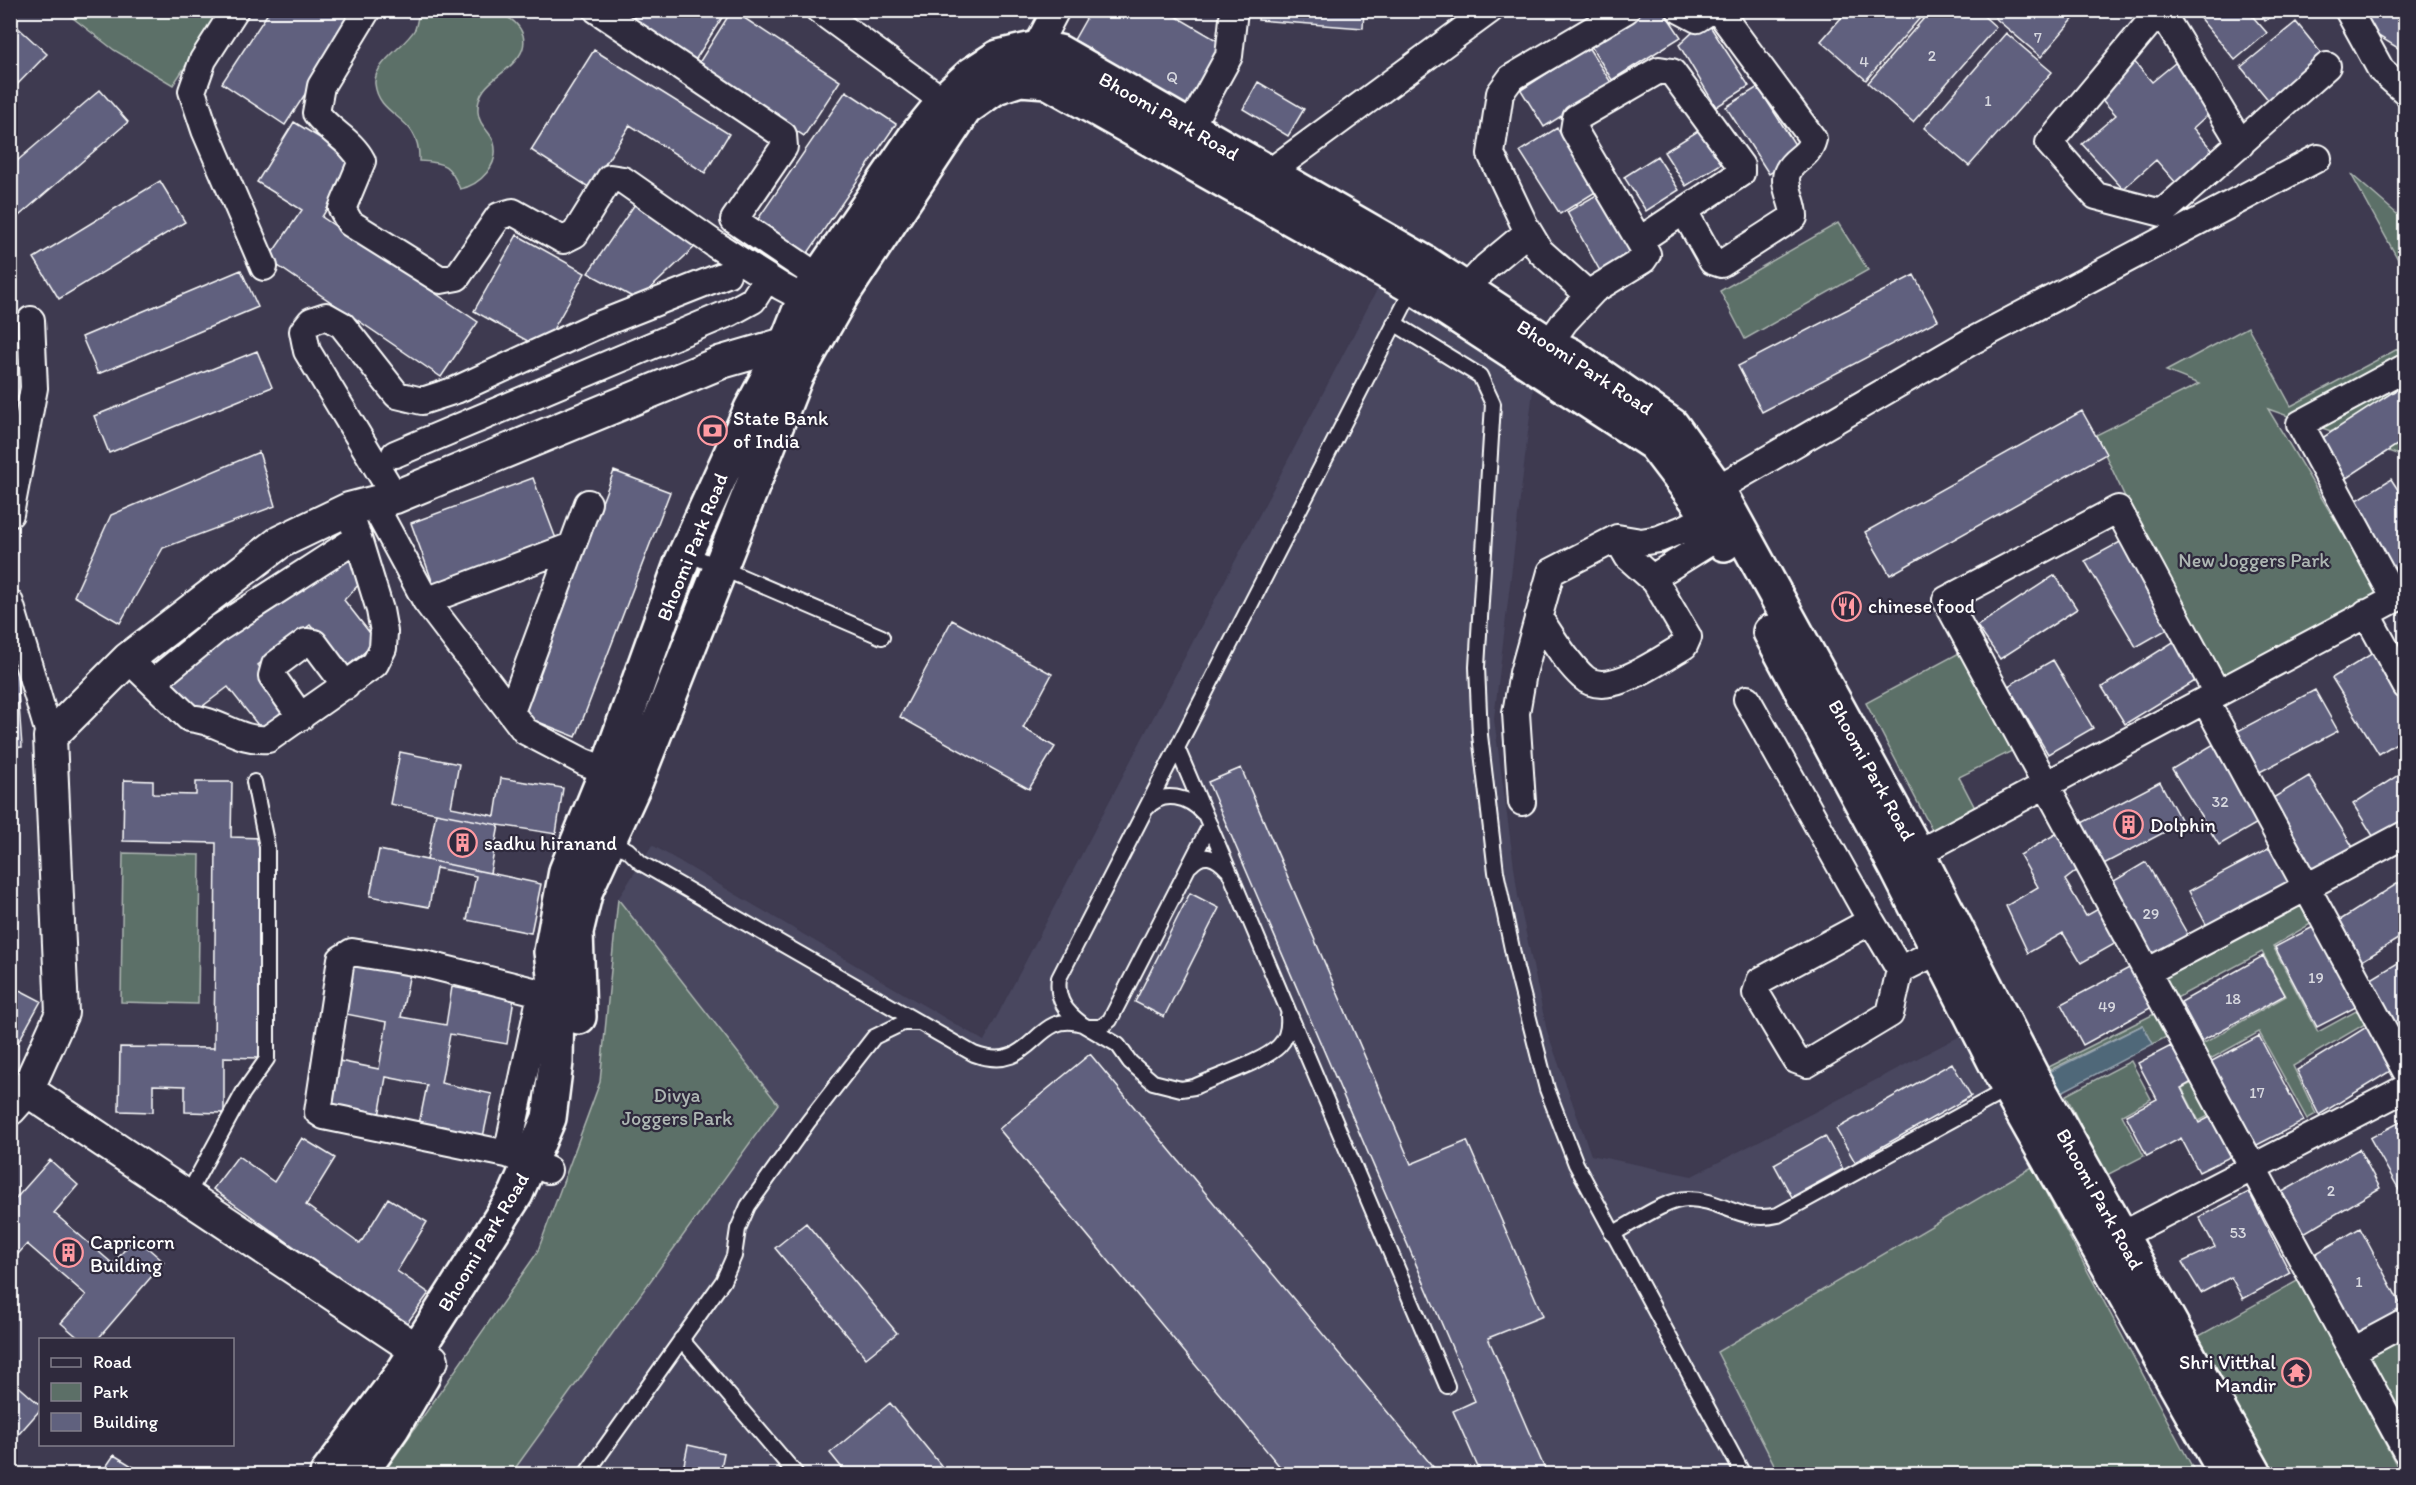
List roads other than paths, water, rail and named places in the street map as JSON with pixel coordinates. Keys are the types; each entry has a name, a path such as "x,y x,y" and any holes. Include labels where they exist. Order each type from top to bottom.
{"main road":[{"name":"Bhoomi Park Road","path":"957,108 972,74 998,57 1037,48 1059,52 1269,173 1419,275 1542,354 1571,354 1672,425 1906,859 2020,1082 2212,1424 2255,1474"},
{"name":"Bhoomi Park Road","path":"957,108 996,87 1020,79 1047,81 1242,191 1419,275"},
{"path":"327,1474 424,1355 481,1265 528,1162 558,1121 573,1110 559,998 576,932 579,874 609,842 621,775 721,567 824,303 957,108"},
{"name":"Bhoomi Park Road","path":"579,874 621,775 686,553 751,409 787,342 824,303"},
{"path":"360,1474 393,1427 424,1355"},
{"name":"Bhoomi Park Road","path":"2212,1424 2226,1474"}],"street":[{"path":"235,10 203,60 192,91 205,130 264,267"},
{"path":"367,10 321,86 316,113 328,128 355,147 362,161 342,209 350,223 441,280 457,277 499,216 513,212 563,240 574,234 610,178 623,180 767,278 824,303"},
{"path":"597,10 783,135 784,147 716,245"},
{"path":"819,10 957,108"},
{"path":"1020,79 1056,10"},
{"path":"1190,127 1229,56 1234,10"},
{"path":"1242,191 1490,10"},
{"path":"1589,295 1540,251 1528,232 1491,154 1500,93 1511,78 1626,10"},
{"path":"1680,10 1697,19 1711,10"},
{"path":"1684,211 1712,261 1721,264 1794,217 1795,206 1786,181 1788,170 1810,150 1813,139 1718,10"},
{"path":"2241,144 2160,10 2049,143 2096,195 2162,213 2241,144 2326,66"},
{"path":"2348,10 2381,70 2406,92"},
{"path":"1542,354 1565,321 1589,295 1643,260 1647,254 1574,130 1576,117 1659,70 1672,72 1742,166 1741,173 1640,240"},
{"path":"1522,802 1516,712 1551,572 1617,538 1641,542 1659,539 1718,512 1970,342 2318,158"},
{"path":"2198,181 2214,214"},
{"path":"734,220 824,303"},
{"path":"1457,298 1528,232"},
{"path":"621,775 525,731 426,602 378,507 307,351 303,331 311,321 326,316 342,325 397,395 422,401 456,390 593,327 727,274"},
{"path":"128,659 189,718 203,719 251,741 268,740 375,664 383,648 378,507 393,449 729,313 753,300 767,278"},
{"path":"10,514 34,388 31,320"},
{"path":"50,736 128,659 280,542 378,507 722,362 787,342"},
{"path":"1906,859 2400,596 2300,424 2406,367"},
{"path":"511,712 588,503"},
{"path":"153,682 219,628 378,507"},
{"path":"2406,1071 2306,887 2118,509 1946,600 2406,1451"},
{"path":"1655,581 1718,512"},
{"path":"1538,617 1584,678 1601,685 1629,678 1684,646 1688,637 1655,581 1628,557 1617,538"},
{"path":"426,602 572,546"},
{"path":"10,603 16,639 50,736 63,1013 19,1099 187,1196 424,1355"},
{"path":"2366,613 2406,686"},
{"path":"301,717 272,676 275,666 306,642 314,643 345,686"},
{"path":"1747,699 1900,970 1890,1014 1807,1064 1796,1060 1756,993 1760,981 1871,921"},
{"path":"2147,972 2406,834"},
{"path":"1900,970 1950,945"},
{"path":"352,952 425,964 559,998 528,1162 324,1116 318,1112 341,959 352,952"},
{"path":"2109,1241 2253,1169 2406,1088"},
{"path":"2352,1351 2406,1322"}],"lane":[{"path":"609,842 628,850 641,863 974,1054 1000,1060 1023,1051 1042,1032 1052,1016 1059,978 1419,275"},
{"path":"1394,323 1480,376 1493,404 1477,667 1480,735 1496,872 1547,1089 1576,1164 1743,1474"},
{"path":"686,553 882,638"},
{"path":"1177,748 1448,1386"},
{"path":"187,1196 243,1093 267,1059 267,847 254,782"},
{"path":"1144,812 1157,800 1174,797 1194,804 1209,821"},
{"path":"1042,1032 1062,1022 1101,1027 1110,1020 1189,867 1209,821"},
{"path":"1189,867 1194,861 1208,856 1215,858 1229,871"},
{"path":"1057,989 1066,1010 1085,1025 1118,1045"},
{"path":"586,1474 729,1270 738,1229 748,1206 808,1122 874,1037 884,1013 882,1006 873,996"},
{"path":"1269,1053 1284,1040 1289,1024 1288,1013"},
{"path":"1110,1020 1110,1033 1130,1062 1153,1082 1181,1089 1194,1087 1269,1053 1288,1050 1296,1053 1311,1066"},
{"path":"874,1037 903,1023 921,1023"},
{"path":"1612,1234 1671,1202 1687,1199 1705,1201 1744,1216 1762,1219 1778,1215 2020,1082"},
{"path":"681,1339 796,1474"}],"water":[{"path":"2143,1025 2153,1044 2060,1093 2049,1072"}],"place":[{"name":"State Bank of India","path":"712,430"},
{"name":"chinese food","path":"1847,606"},
{"name":"Dolphin","path":"2129,825"},
{"name":"sadhu hiranand","path":"463,843"},
{"name":"Capricorn Building","path":"69,1253"},
{"name":"Shri Vitthal Mandir","path":"2297,1373"}],"park label":[{"name":"New Joggers Park","path":"2254,560"},
{"name":"Divya Joggers Park","path":"677,1106"}]}
